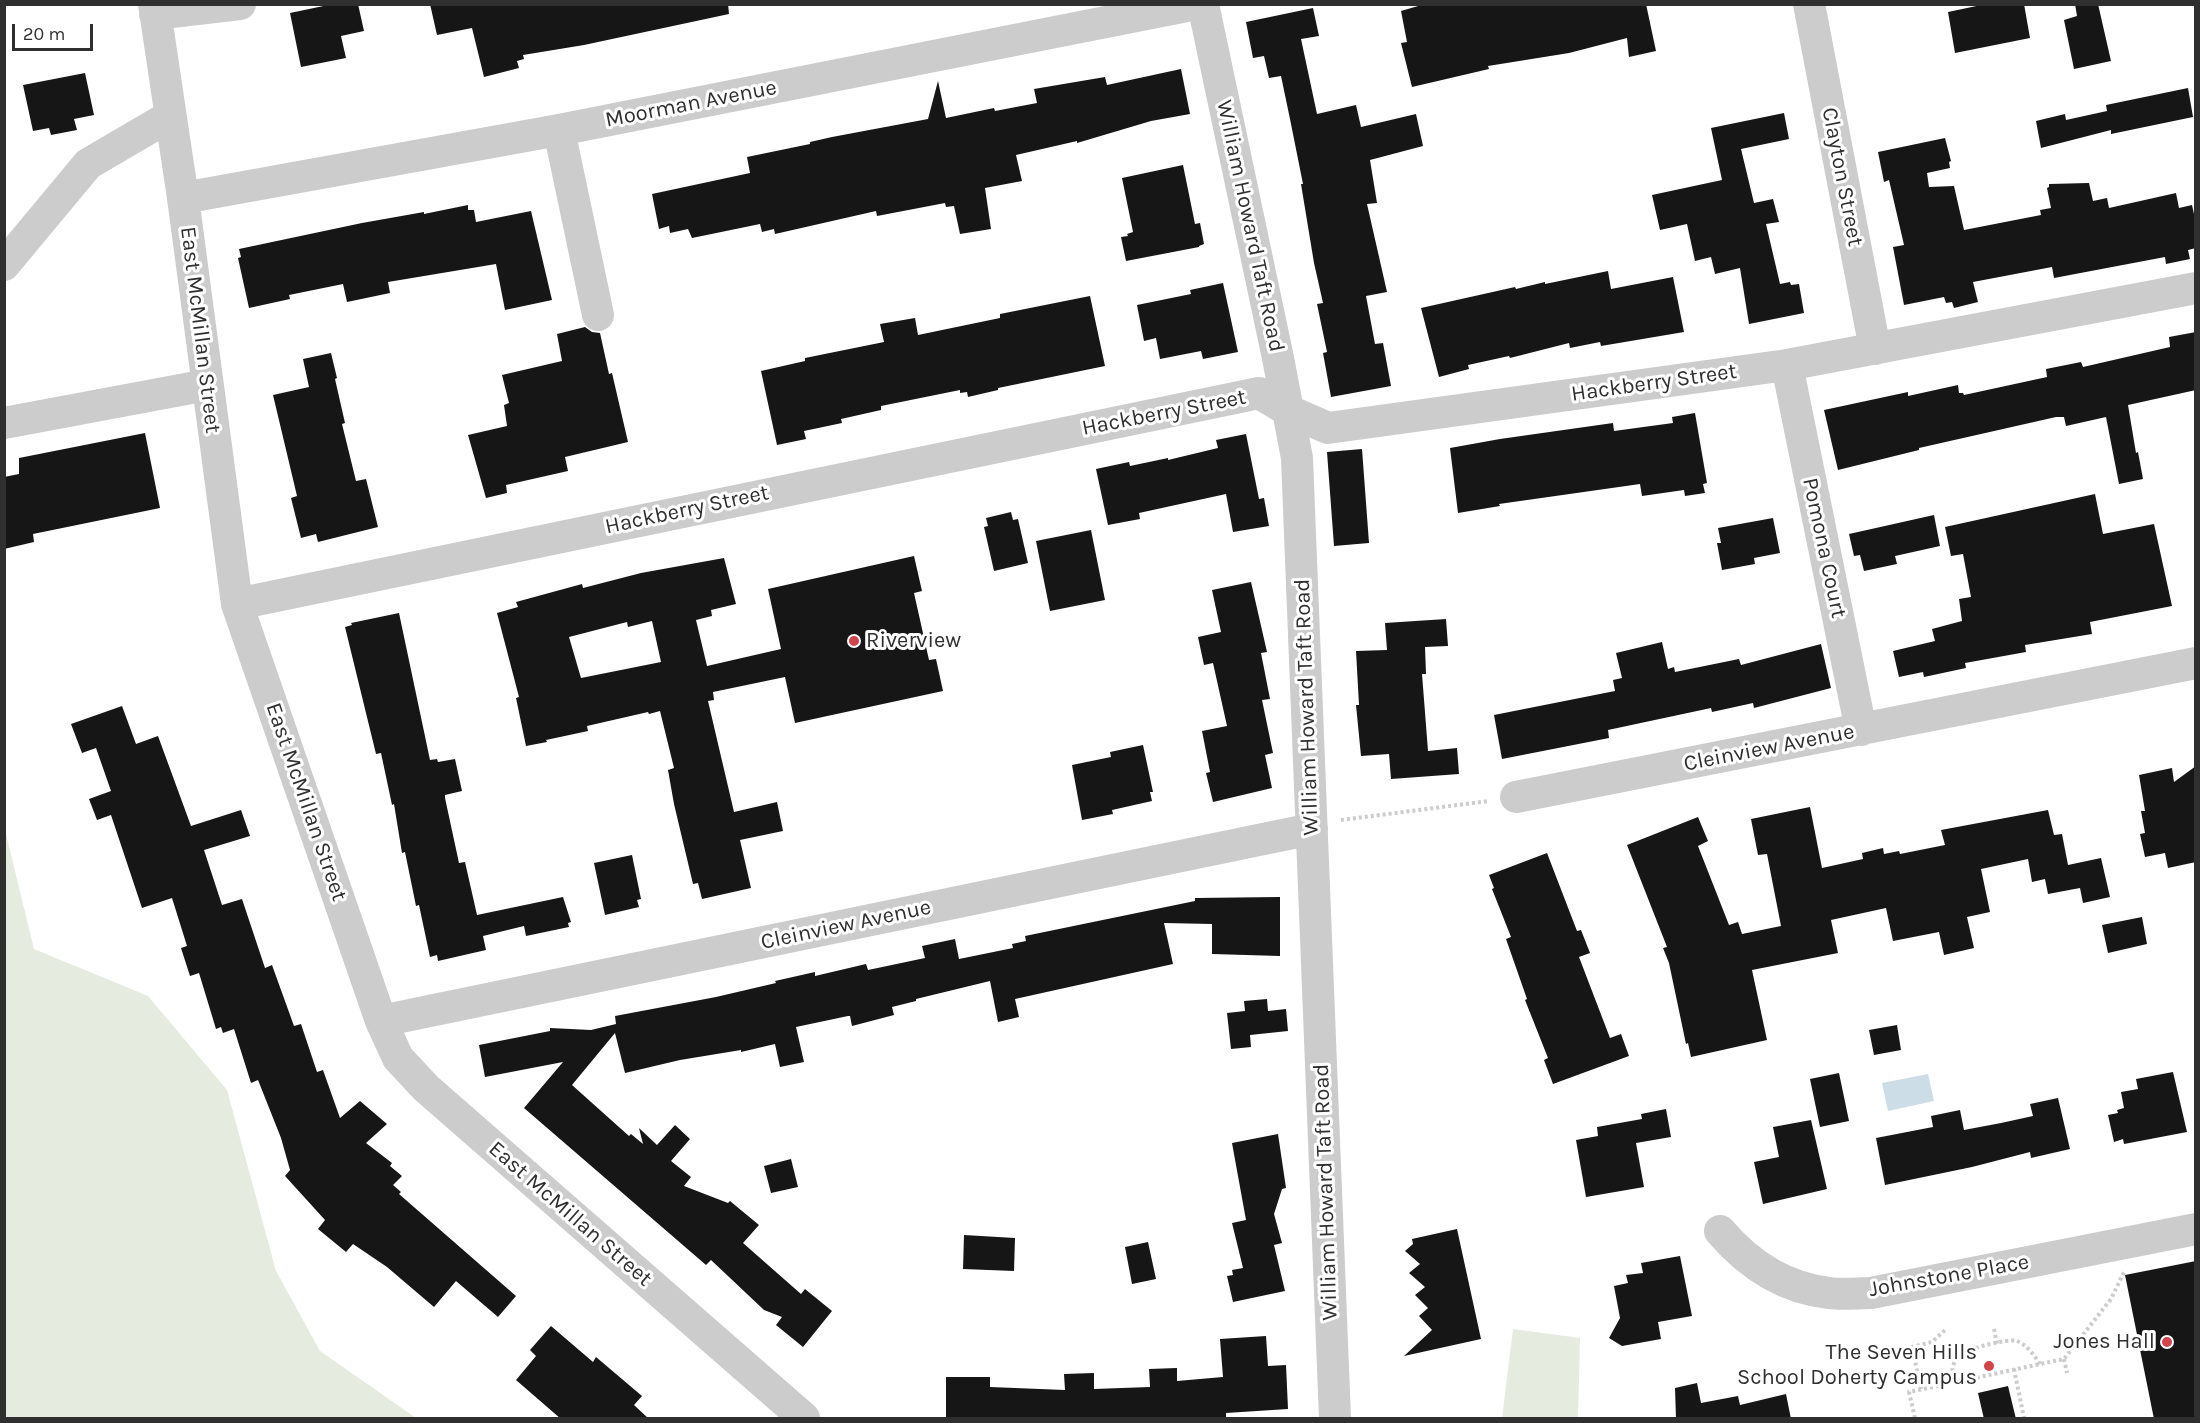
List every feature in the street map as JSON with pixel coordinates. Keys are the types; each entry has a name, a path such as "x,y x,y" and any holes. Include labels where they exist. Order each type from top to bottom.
{"street":[{"path":"154,9 240,4"},
{"name":"Moorman Avenue","path":"183,198 560,130 1197,4"},
{"name":"William Howard Taft Road","path":"1203,4 1297,458 1326,825 1335,1419"},
{"name":"Clayton Street","path":"1809,4 1875,349"},
{"name":"East McMillan Street","path":"154,9 183,198 237,604 381,1021 398,1058 426,1088 804,1419"},
{"path":"4,265 88,164 170,116"},
{"path":"560,130 598,315"},
{"name":"Hackberry Street","path":"237,604 1259,393 1289,411 1328,428 1787,365 2196,288"},
{"name":"Pomona Court","path":"1787,365 1861,730"},
{"path":"18,430 208,393"},
{"name":"Cleinview Avenue","path":"1516,797 2196,663"},
{"name":"Cleinview Avenue","path":"381,1021 1326,825"},
{"name":"Johnstone Place","path":"1720,1231 1737,1251 1758,1268 1805,1289 1831,1294 1871,1293 2196,1229"}],"path":[{"path":"1326,825 1516,797"},
{"path":"1915,1418 1909,1392 2064,1359 2111,1299 2125,1269"},
{"path":"1994,1329 1997,1344"},
{"path":"1921,1389 1912,1347 1932,1342 1946,1330"},
{"path":"1951,1383 1952,1370 1957,1357 1967,1350 2014,1340 2024,1344 2040,1364"},
{"path":"2064,1359 2067,1372"},
{"path":"2014,1369 2024,1419"}],"shaded area":[{"path":"5,830 34,949 148,996 227,1090 276,1271 320,1351 416,1418 5,1418"},
{"path":"1513,1329 1580,1338 1578,1418 1502,1418"}],"water":[{"path":"1928,1074 1934,1101 1888,1111 1882,1083"}],"building":[{"path":"333,4 358,4 364,31 341,36 346,58 301,67 290,13"},
{"path":"430,4 728,4 729,14 584,45 523,55 524,59 517,61 519,68 484,77 472,28 437,35"},
{"path":"1425,4 1646,4 1656,51 1629,57 1627,38 1569,53 1488,66 1489,69 1412,87 1401,43 1407,42 1401,11"},
{"path":"1986,4 2024,4 2030,38 1955,53 1948,12"},
{"path":"2075,4 2098,4 2111,61 2074,69 2064,20 2077,16"},
{"path":"1313,8 1319,36 1301,39 1317,114 1356,105 1361,127 1416,114 1423,146 1370,160 1377,203 1367,204 1387,292 1366,296 1375,344 1383,343 1391,386 1331,397 1323,353 1327,352 1317,304 1323,303 1314,263 1301,184 1303,184 1281,76 1269,78 1264,56 1253,58 1246,22"},
{"path":"1181,69 1190,114 1151,121 1077,143 1077,141 1016,155 1022,181 985,188 991,229 960,234 954,206 946,207 945,203 877,216 876,211 775,234 774,229 762,232 760,224 692,238 688,229 670,233 669,226 659,229 652,194 750,173 747,157 832,137 928,119 938,81 946,118 994,108 995,111 1037,103 1034,89 1105,77 1107,85"},
{"path":"85,73 94,115 74,119 77,130 51,135 49,128 33,131 23,85"},
{"path":"2188,88 2193,117 2111,134 2111,130 2041,148 2036,121 2065,114 2066,120 2107,111 2106,105"},
{"path":"1784,113 1789,139 1741,149 1754,203 1773,199 1779,222 1766,224 1780,284 1790,282 1791,285 1799,284 1804,313 1749,324 1740,268 1715,274 1711,257 1695,261 1687,224 1660,230 1652,195 1722,180 1711,128"},
{"path":"1945,138 1951,161 1949,162 1950,168 1927,173 1929,187 1954,186 1964,230 2041,215 2040,210 2051,208 2047,188 2049,184 2089,183 2093,201 2107,198 2109,208 2176,193 2179,208 2192,205 2196,223 2196,248 2188,250 2190,259 2166,264 2165,257 2054,278 2052,267 1973,282 1978,302 1954,308 1952,302 1946,303 1944,297 1904,305 1893,247 1904,245 1889,180 1884,182 1878,152"},
{"path":"1183,165 1195,224 1200,223 1204,244 1199,247 1126,261 1121,237 1133,232 1122,178"},
{"path":"468,205 468,210 474,210 476,222 531,211 552,300 505,310 496,264 388,282 390,293 347,302 343,284 289,295 290,299 249,308 238,258 241,257 239,249 362,223"},
{"path":"1608,271 1611,289 1673,277 1684,332 1601,346 1600,342 1570,348 1569,343 1510,358 1509,356 1468,365 1469,369 1439,377 1421,308 1515,287 1516,289"},
{"path":"1223,283 1238,352 1203,359 1201,351 1160,359 1156,338 1144,341 1137,305 1191,294 1190,290"},
{"path":"1090,296 1105,366 998,388 998,390 968,397 967,392 960,393 960,390 881,406 881,410 841,419 842,423 804,431 806,439 777,445 761,371 805,361 805,358 884,342 880,324 915,318 918,335 1000,318 1000,314"},
{"path":"585,327 592,332 600,333 628,442 565,457 568,471 506,485 507,493 486,498 468,435 507,426 504,405 509,403 502,375 562,361 557,334"},
{"path":"2196,332 2196,390 2128,405 2143,479 2119,484 2106,417 2066,426 2064,417 2056,417 1919,448 1919,450 1838,470 1824,410 1908,392 1908,396 1958,385 1959,393 1964,395 2047,377 2046,369 2081,362 2083,367 2170,347 2169,337"},
{"path":"331,353 345,423 342,424 356,481 366,479 378,527 318,542 316,534 301,538 291,498 297,496 273,395 309,387 303,359"},
{"path":"1695,413 1707,483 1703,484 1705,493 1685,496 1684,490 1642,496 1640,484 1499,504 1500,506 1458,513 1450,448 1613,423 1614,431 1673,423 1672,417"},
{"path":"145,433 160,508 33,534 34,542 4,549 4,477 19,474 19,458"},
{"path":"1246,434 1259,499 1264,498 1269,526 1233,532 1226,494 1139,513 1140,519 1108,525 1096,469 1129,462 1130,466 1168,458 1168,460 1218,448 1216,440"},
{"path":"1362,449 1369,543 1334,546 1327,452"},
{"path":"2095,494 2103,534 2154,524 2172,606 2090,622 2092,634 2025,645 2026,652 1965,663 1966,668 1924,677 1923,672 1899,677 1893,651 1935,641 1932,629 1962,621 1959,599 1971,597 1963,554 1951,556 1945,527"},
{"path":"1011,512 1013,520 1018,519 1028,563 994,571 984,527 988,526 986,518"},
{"path":"1934,515 1940,546 1895,556 1897,564 1864,571 1860,555 1854,556 1849,534"},
{"path":"1773,518 1780,553 1754,558 1755,564 1722,570 1717,543 1721,543 1718,528"},
{"path":"1091,530 1105,600 1050,611 1036,541"},
{"path":"914,556 922,591 914,593 929,660 936,659 943,691 795,723 785,677 713,692 714,700 708,701 734,812 777,802 783,831 740,840 751,888 702,899 698,883 693,884 674,804 668,770 674,768 660,711 587,726 588,731 526,746 516,698 519,697 497,613 518,607 516,602 582,584 583,588 641,573 724,558 736,604 711,610 712,616 696,620 707,666 781,649 768,589","holes":["652,621 661,662 581,678 569,637 627,622 628,627"]},
{"path":"1251,582 1267,652 1261,653 1270,699 1262,700 1273,753 1265,755 1272,788 1213,802 1206,773 1210,772 1202,731 1227,726 1213,663 1204,665 1198,637 1221,632 1212,590"},
{"path":"399,613 430,760 437,759 438,762 455,759 462,791 445,795 445,798 459,863 465,862 477,915 563,897 571,922 568,923 569,927 526,936 524,926 483,936 486,950 438,961 437,955 430,957 419,905 416,906 405,852 402,853 394,804 392,805 381,753 376,754 345,627 352,625 351,623"},
{"path":"1446,619 1448,646 1425,647 1426,674 1422,674 1428,751 1457,748 1459,774 1391,779 1389,754 1361,756 1356,705 1359,705 1356,651 1387,650 1385,623"},
{"path":"1662,642 1668,669 1674,667 1675,672 1739,659 1741,665 1821,644 1831,688 1754,708 1753,703 1712,712 1711,708 1608,730 1609,738 1502,759 1494,715 1615,691 1613,680 1622,678 1616,653"},
{"path":"122,706 136,744 158,736 191,826 241,810 250,836 204,850 222,905 242,899 265,968 272,965 294,1026 301,1024 317,1072 323,1070 340,1118 360,1101 387,1124 366,1143 392,1163 390,1166 402,1176 393,1185 401,1192 399,1194 516,1296 498,1317 456,1281 434,1307 387,1267 353,1244 346,1252 318,1229 325,1220 285,1176 290,1170 281,1138 258,1080 251,1083 234,1029 223,1033 221,1027 216,1029 199,973 190,976 181,948 187,946 172,898 142,908 111,815 97,820 89,799 111,791 96,748 82,753 71,724"},
{"path":"1143,745 1153,792 1150,792 1152,801 1112,810 1113,814 1082,820 1072,765 1111,757 1110,752"},
{"path":"2196,766 2196,862 2168,868 2165,853 2145,857 2140,834 2145,833 2141,811 2145,811 2139,775 2172,768 2174,782"},
{"path":"1810,807 1822,868 1863,859 1862,853 1883,848 1884,854 1899,851 1900,854 1945,845 1941,830 2048,810 2054,835 2062,834 2068,865 2101,858 2110,897 2083,903 2080,888 2048,894 2045,879 2032,882 2028,859 1981,869 1990,912 1967,917 1974,948 1944,955 1939,932 1893,941 1886,908 1831,920 1838,953 1752,970 1767,1040 1691,1057 1688,1043 1686,1044 1669,963 1663,948 1667,947 1627,845 1698,817 1708,841 1698,846 1729,925 1738,922 1742,934 1781,926 1767,854 1758,855 1751,819"},
{"path":"1547,853 1577,931 1581,930 1590,953 1579,957 1610,1038 1621,1034 1629,1056 1553,1084 1544,1060 1548,1058 1525,1000 1527,999 1506,939 1511,937 1492,889 1494,888 1489,875"},
{"path":"632,855 641,899 637,900 639,907 605,915 594,863"},
{"path":"1280,897 1280,956 1212,954 1212,924 1164,923 1173,964 1015,999 1019,1017 998,1022 990,981 916,999 916,1001 892,1007 894,1015 852,1026 850,1016 848,1016 796,1027 804,1062 780,1067 775,1044 741,1052 741,1050 680,1060 625,1073 615,1033 572,1085 629,1136 631,1134 643,1144 639,1128 657,1145 675,1125 690,1139 671,1161 691,1177 684,1186 728,1203 730,1201 759,1225 743,1243 801,1294 805,1289 832,1311 803,1347 776,1325 782,1317 764,1310 711,1260 706,1265 524,1108 563,1062 485,1077 479,1045 550,1031 550,1028 591,1030 616,1024 615,1016 716,997 815,972 815,976 866,964 868,970 925,958 922,946 955,939 959,959 1013,948 1012,944 1026,941 1025,936 1195,901 1195,898"},
{"path":"2142,917 2147,944 2108,953 2102,925"},
{"path":"1267,999 1268,1011 1286,1009 1288,1031 1250,1035 1251,1047 1231,1049 1227,1013 1245,1011 1244,1001"},
{"path":"1897,1025 1901,1050 1874,1055 1869,1030"},
{"path":"2173,1072 2187,1132 2124,1144 2123,1139 2114,1142 2108,1115 2118,1113 2117,1110 2124,1108 2121,1092 2138,1089 2136,1079"},
{"path":"1839,1073 1849,1121 1820,1127 1810,1079"},
{"path":"2058,1098 2070,1149 2031,1158 2030,1152 1885,1185 1876,1138 1933,1127 1931,1116 1960,1110 1964,1130 2033,1116 2030,1104"},
{"path":"1666,1109 1671,1137 1636,1143 1644,1187 1586,1197 1576,1140 1598,1136 1597,1127 1642,1119 1641,1114"},
{"path":"1811,1120 1827,1189 1763,1204 1754,1162 1779,1157 1773,1127"},
{"path":"1278,1134 1286,1188 1282,1189 1274,1214 1282,1243 1274,1245 1285,1291 1233,1302 1227,1276 1233,1275 1232,1270 1243,1268 1232,1223 1246,1220 1232,1143"},
{"path":"791,1159 798,1187 771,1193 764,1166"},
{"path":"1457,1229 1481,1339 1404,1356 1432,1330 1419,1316 1428,1308 1415,1295 1425,1287 1409,1273 1420,1264 1405,1251 1413,1244 1412,1239"},
{"path":"964,1235 1015,1238 1014,1271 963,1269"},
{"path":"1148,1242 1156,1279 1132,1284 1125,1247"},
{"path":"1680,1256 1692,1316 1658,1322 1661,1339 1622,1346 1609,1338 1620,1318 1614,1286 1628,1283 1626,1275 1643,1273 1641,1263"},
{"name":"Jones Hall","path":"2196,1261 2196,1419 2154,1419 2125,1275"},
{"path":"551,1326 593,1362 596,1357 642,1396 634,1405 649,1419 561,1419 516,1380 536,1356 530,1350"},
{"path":"1266,1336 1268,1366 1286,1365 1288,1409 1226,1413 1226,1419 946,1419 946,1377 990,1377 990,1387 1065,1390 1064,1374 1094,1373 1094,1389 1150,1387 1149,1369 1177,1368 1177,1381 1223,1377 1220,1339"},
{"path":"1697,1383 1701,1403 1738,1396 1740,1405 1786,1394 1791,1419 1676,1419 1675,1388"},
{"path":"2008,1386 2016,1419 1984,1419 1978,1393"}],"place":[{"name":"Riverview","path":"854,641"},
{"name":"Jones Hall","path":"2167,1342"},
{"name":"The Seven Hills School Doherty Campus","path":"1989,1366"}]}
